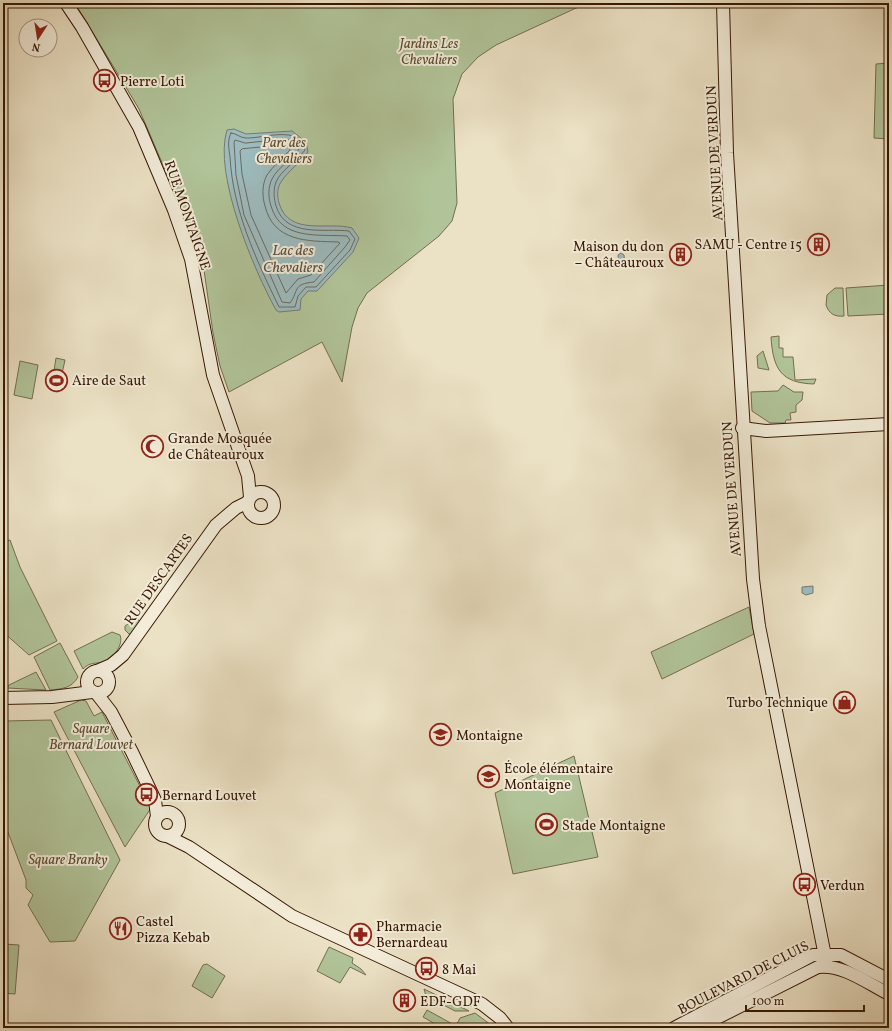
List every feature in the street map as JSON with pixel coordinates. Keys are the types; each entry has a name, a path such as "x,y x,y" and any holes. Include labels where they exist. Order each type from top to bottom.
{"street":[{"name":"RUE MONTAIGNE","path":"66,3 131,112 159,173 191,259 213,375 248,476 249,500"},
{"name":"AVENUE DE VERDUN","path":"723,3 727,153 749,542 759,626 826,954 827,966"},
{"path":"742,428 766,431 889,424"},
{"name":"RUE MONTAIGNE","path":"248,476 263,492"},
{"path":"225,516 252,516 263,519 273,511 272,499 263,492 254,494 249,500 248,510 252,516"},
{"name":"RUE DESCARTES","path":"108,684 117,661 216,525 225,516 249,500"},
{"name":"RUE DESCARTES","path":"98,671 117,661"},
{"path":"111,712 108,684 105,673 98,671 90,673 91,689 111,712 163,814"},
{"path":"3,698 63,696 91,689 105,691 108,684"},
{"path":"163,814 177,816 179,825 176,833 167,836"},
{"path":"163,814 155,822 157,830 160,834 189,847 292,916 482,1004 500,1018 508,1028"},
{"path":"178,829 189,847"},
{"path":"826,954 841,955 889,980"},
{"name":"BOULEVARD DE CLUIS","path":"674,1028 813,955 826,954"},
{"path":"827,966 846,972 889,994"},
{"name":"BOULEVARD DE CLUIS","path":"697,1028 814,969 827,966"}],"green space":[{"name":"Parc des Chevaliers","path":"75,3 587,3 496,45 478,57 462,74 453,99 457,203 452,221 439,236 367,293 358,308 352,327 342,382 322,342 229,392 220,366 213,333 202,256 139,109"},
{"path":"889,63 889,139 874,138 876,64"},
{"path":"889,285 889,314 848,316 846,288"},
{"path":"835,288 843,288 844,316 833,314 829,311 826,305 827,295"},
{"path":"779,336 779,348 783,348 783,357 793,357 795,380 816,379 814,384 794,381 786,377 781,372 774,358 771,337"},
{"path":"763,351 769,370 758,368 757,356"},
{"name":"Aire de Saut","path":"56,358 65,360 58,392 51,390"},
{"path":"20,361 38,365 32,399 14,395"},
{"path":"783,385 794,392 803,392 802,400 796,405 796,412 790,413 791,420 786,420 785,423 770,423 752,411 751,392 778,391"},
{"path":"10,540 20,567 57,641 29,655 3,632 3,542"},
{"path":"749,607 754,634 662,679 651,652"},
{"path":"135,619 139,620 140,623 132,634 129,634 125,630 125,626"},
{"path":"112,632 120,635 121,639 119,647 114,655 107,661 90,664 83,669 74,651"},
{"path":"60,643 78,677 70,686 50,690 34,657"},
{"path":"36,672 46,690 7,688 9,685"},
{"name":"Square Bernard Louvet","path":"81,700 86,701 94,716 102,712 151,808 125,847 54,712"},
{"name":"Square Branky","path":"51,720 120,860 75,941 50,942 28,905 33,895 26,888 26,880 3,819 3,721"},
{"name":"Stade Montaigne","path":"574,756 598,857 513,874 495,793"},
{"path":"4,944 19,945 15,994 3,993"},
{"path":"329,947 353,958 352,963 361,969 366,975 350,967 340,983 317,971"},
{"path":"207,964 225,976 212,998 192,986 203,965"},
{"path":"424,989 469,1011 455,1011 426,996"},
{"path":"427,1010 456,1026 460,1018 475,1013 495,1028 442,1028 423,1017"}],"water":[{"name":"Lac des Chevaliers","path":"234,129 246,134 292,131 306,142 308,152 284,178 279,187 278,200 284,214 291,220 300,224 310,226 342,226 352,228 359,238 353,252 317,291 308,291 301,299 300,310 279,312 276,310 247,247 238,222 226,171 224,149 227,130"},
{"path":"621,253 624,255 625,266 619,267 618,255"},
{"path":"813,586 813,593 806,595 802,593 802,587"}],"place":[{"name":"Pierre Loti","path":"105,81"},
{"name":"SAMU - Centre 15","path":"818,244"},
{"name":"Maison du don – Châteauroux","path":"680,254"},
{"name":"Aire de Saut","path":"56,380"},
{"name":"Grande Mosquée de Châteauroux","path":"153,446"},
{"name":"Turbo Technique","path":"844,702"},
{"name":"Montaigne","path":"440,735"},
{"name":"École élémentaire Montaigne","path":"488,776"},
{"name":"Bernard Louvet","path":"146,795"},
{"name":"Stade Montaigne","path":"546,825"},
{"name":"Verdun","path":"804,885"},
{"name":"Castel Pizza Kebab","path":"121,929"},
{"name":"Pharmacie Bernardeau","path":"361,934"},
{"name":"8 Mai","path":"426,969"},
{"name":"EDF-GDF","path":"404,1001"}],"park label":[{"name":"Jardins Les Chevaliers","path":"429,52"}]}
